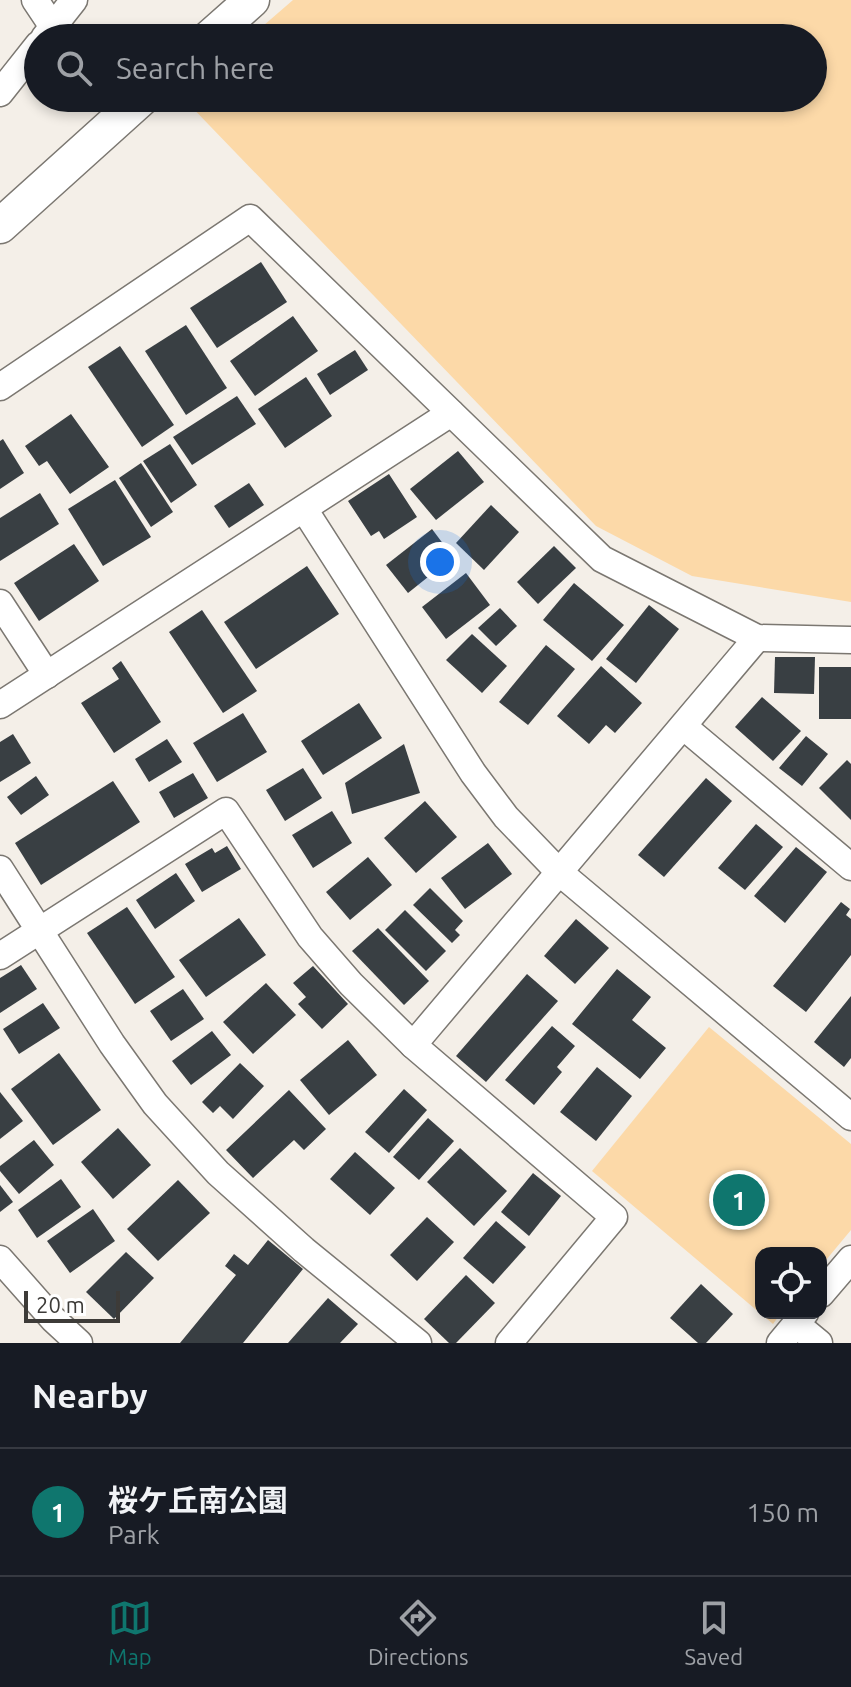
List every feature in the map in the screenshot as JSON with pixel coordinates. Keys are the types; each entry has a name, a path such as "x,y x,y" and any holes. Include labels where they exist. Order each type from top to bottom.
{"street":[{"path":"35,0 41,24"},
{"path":"55,24 74,0"},
{"path":"225,24 252,0"},
{"path":"0,93 24,63"},
{"path":"0,226 126,112"},
{"path":"0,387 250,218 602,559 757,638 851,640"},
{"path":"0,705 451,413"},
{"path":"304,509 473,773 506,817 559,872 851,1117"},
{"path":"0,603 47,675"},
{"path":"413,1045 757,638"},
{"path":"683,726 851,867"},
{"path":"0,956 226,811 310,937 351,984 413,1045 614,1217 509,1343"},
{"path":"0,869 112,1044 155,1104 218,1173 304,1250 418,1343"},
{"path":"0,1259 53,1319 79,1343"},
{"path":"827,1287 851,1259"},
{"path":"794,1327 819,1343"}],"shaded area":[{"path":"293,0 851,0 851,602 692,576 596,526 197,112 827,112 827,24 265,24"},
{"path":"709,1027 851,1144 851,1230 827,1259 827,1247 755,1247 755,1309 592,1171"}],"building":[{"path":"261,262 287,302 217,348 190,308"},
{"path":"293,316 318,351 255,396 230,361"},
{"path":"186,325 227,388 186,415 145,351"},
{"path":"120,346 174,425 142,447 88,367"},
{"path":"355,350 368,370 330,395 317,374"},
{"path":"306,377 332,416 285,448 258,409"},
{"path":"237,396 256,424 192,465 173,437"},
{"path":"71,414 109,467 70,494 47,461 39,466 25,446"},
{"path":"3,439 24,473 0,489 0,441"},
{"path":"170,444 197,485 171,503 143,461"},
{"path":"458,451 484,482 436,520 410,489"},
{"path":"141,463 173,512 151,527 119,478"},
{"path":"389,474 417,517 384,539 379,531 371,536 348,501"},
{"path":"115,480 151,537 103,566 68,509"},
{"path":"249,483 264,505 229,528 214,506"},
{"path":"40,493 59,524 0,561 0,518"},
{"path":"491,505 519,532 484,570 456,543"},
{"path":"432,529 453,557 408,593 386,565"},
{"path":"74,544 99,581 39,621 14,583"},
{"path":"554,546 576,568 538,604 517,582"},
{"path":"307,566 339,614 256,669 224,622"},
{"path":"466,573 490,605 446,639 422,607"},
{"path":"574,583 624,625 592,661 543,620"},
{"path":"649,605 679,629 636,683 606,659"},
{"path":"500,608 517,626 496,646 478,628"},
{"path":"202,610 257,691 223,713 169,632"},
{"path":"472,634 507,666 482,693 446,660"},
{"path":"546,645 575,669 528,725 499,702"},
{"path":"775,657 815,657 814,694 774,693"},
{"path":"121,661 161,722 114,753 81,703 119,679 112,668"},
{"path":"601,666 642,703 615,733 606,725 589,744 557,716"},
{"path":"819,667 851,667 851,719 819,719"},
{"path":"762,697 801,731 773,761 735,727"},
{"path":"359,703 382,738 323,775 301,741"},
{"path":"243,713 267,752 217,782 193,743"},
{"path":"13,734 31,763 0,782 0,742"},
{"path":"806,736 828,754 802,786 779,768"},
{"path":"167,739 182,762 149,782 135,759"},
{"path":"404,744 420,793 352,814 345,783"},
{"path":"847,760 851,764 851,820 819,788"},
{"path":"303,768 322,798 285,821 266,790"},
{"path":"193,773 208,798 174,818 159,792"},
{"path":"36,776 49,795 21,815 7,797"},
{"path":"706,778 732,801 664,877 638,855"},
{"path":"113,781 140,822 41,885 15,843"},
{"path":"425,801 457,837 416,873 384,838"},
{"path":"332,811 352,843 313,868 292,835"},
{"path":"756,824 783,847 745,890 718,868"},
{"path":"488,843 512,874 465,909 441,878"},
{"path":"227,846 241,869 202,892 185,864 212,848 215,853"},
{"path":"796,847 827,872 785,923 754,896"},
{"path":"368,857 392,885 350,920 326,892"},
{"path":"176,873 195,901 155,929 136,900"},
{"path":"430,888 463,921 455,930 460,935 452,943 413,905"},
{"path":"841,902 850,909 846,915 851,919 851,955 806,1012 773,986"},
{"path":"127,907 175,977 135,1004 87,933"},
{"path":"405,910 446,951 426,971 385,930"},
{"path":"239,918 266,955 206,997 179,960"},
{"path":"576,919 609,948 575,984 544,956"},
{"path":"378,928 429,981 404,1005 352,951"},
{"path":"21,965 37,989 0,1013 0,978"},
{"path":"313,966 348,1004 322,1029 298,1004 306,997 293,983"},
{"path":"617,969 651,997 632,1020 666,1048 640,1079 572,1024"},
{"path":"527,974 558,1001 486,1082 456,1056"},
{"path":"266,983 296,1015 253,1054 223,1022"},
{"path":"183,989 204,1019 171,1041 150,1011"},
{"path":"851,996 851,1058 844,1067 814,1042"},
{"path":"43,1003 60,1028 19,1054 3,1029"},
{"path":"552,1026 575,1046 557,1067 562,1072 534,1105 505,1080"},
{"path":"212,1031 231,1055 191,1085 172,1061"},
{"path":"348,1040 377,1075 329,1115 300,1080"},
{"path":"59,1053 101,1110 53,1145 11,1089"},
{"path":"240,1063 264,1086 233,1119 220,1106 213,1113 202,1102"},
{"path":"597,1067 632,1096 596,1141 560,1112"},
{"path":"404,1089 427,1110 389,1153 365,1132"},
{"path":"289,1090 326,1129 304,1150 294,1140 253,1178 226,1150"},
{"path":"0,1092 23,1121 0,1139"},
{"path":"428,1118 454,1141 419,1180 393,1157"},
{"path":"118,1128 151,1165 113,1199 81,1162"},
{"path":"34,1140 54,1165 19,1194 0,1171 0,1166"},
{"path":"460,1148 507,1191 474,1226 427,1182"},
{"path":"355,1152 395,1188 370,1215 330,1179"},
{"path":"533,1173 561,1196 529,1236 501,1212"},
{"path":"61,1179 81,1207 37,1238 18,1210"},
{"path":"178,1180 210,1213 158,1261 127,1229"},
{"path":"0,1185 13,1202 0,1212"},
{"path":"93,1209 115,1241 70,1273 47,1241"},
{"path":"427,1217 454,1242 417,1281 390,1255"},
{"path":"496,1221 526,1247 493,1284 463,1258"},
{"path":"268,1240 303,1269 243,1343 180,1343 236,1275 225,1266 234,1254 248,1265"},
{"path":"126,1252 154,1278 114,1319 86,1292"},
{"path":"466,1275 495,1303 456,1343 449,1343 424,1319"},
{"path":"701,1284 733,1314 706,1343 698,1343 670,1318"},
{"path":"328,1298 358,1324 340,1343 288,1343"}],"place":[{"name":"桜ケ丘南公園","path":"739,1200"}]}
